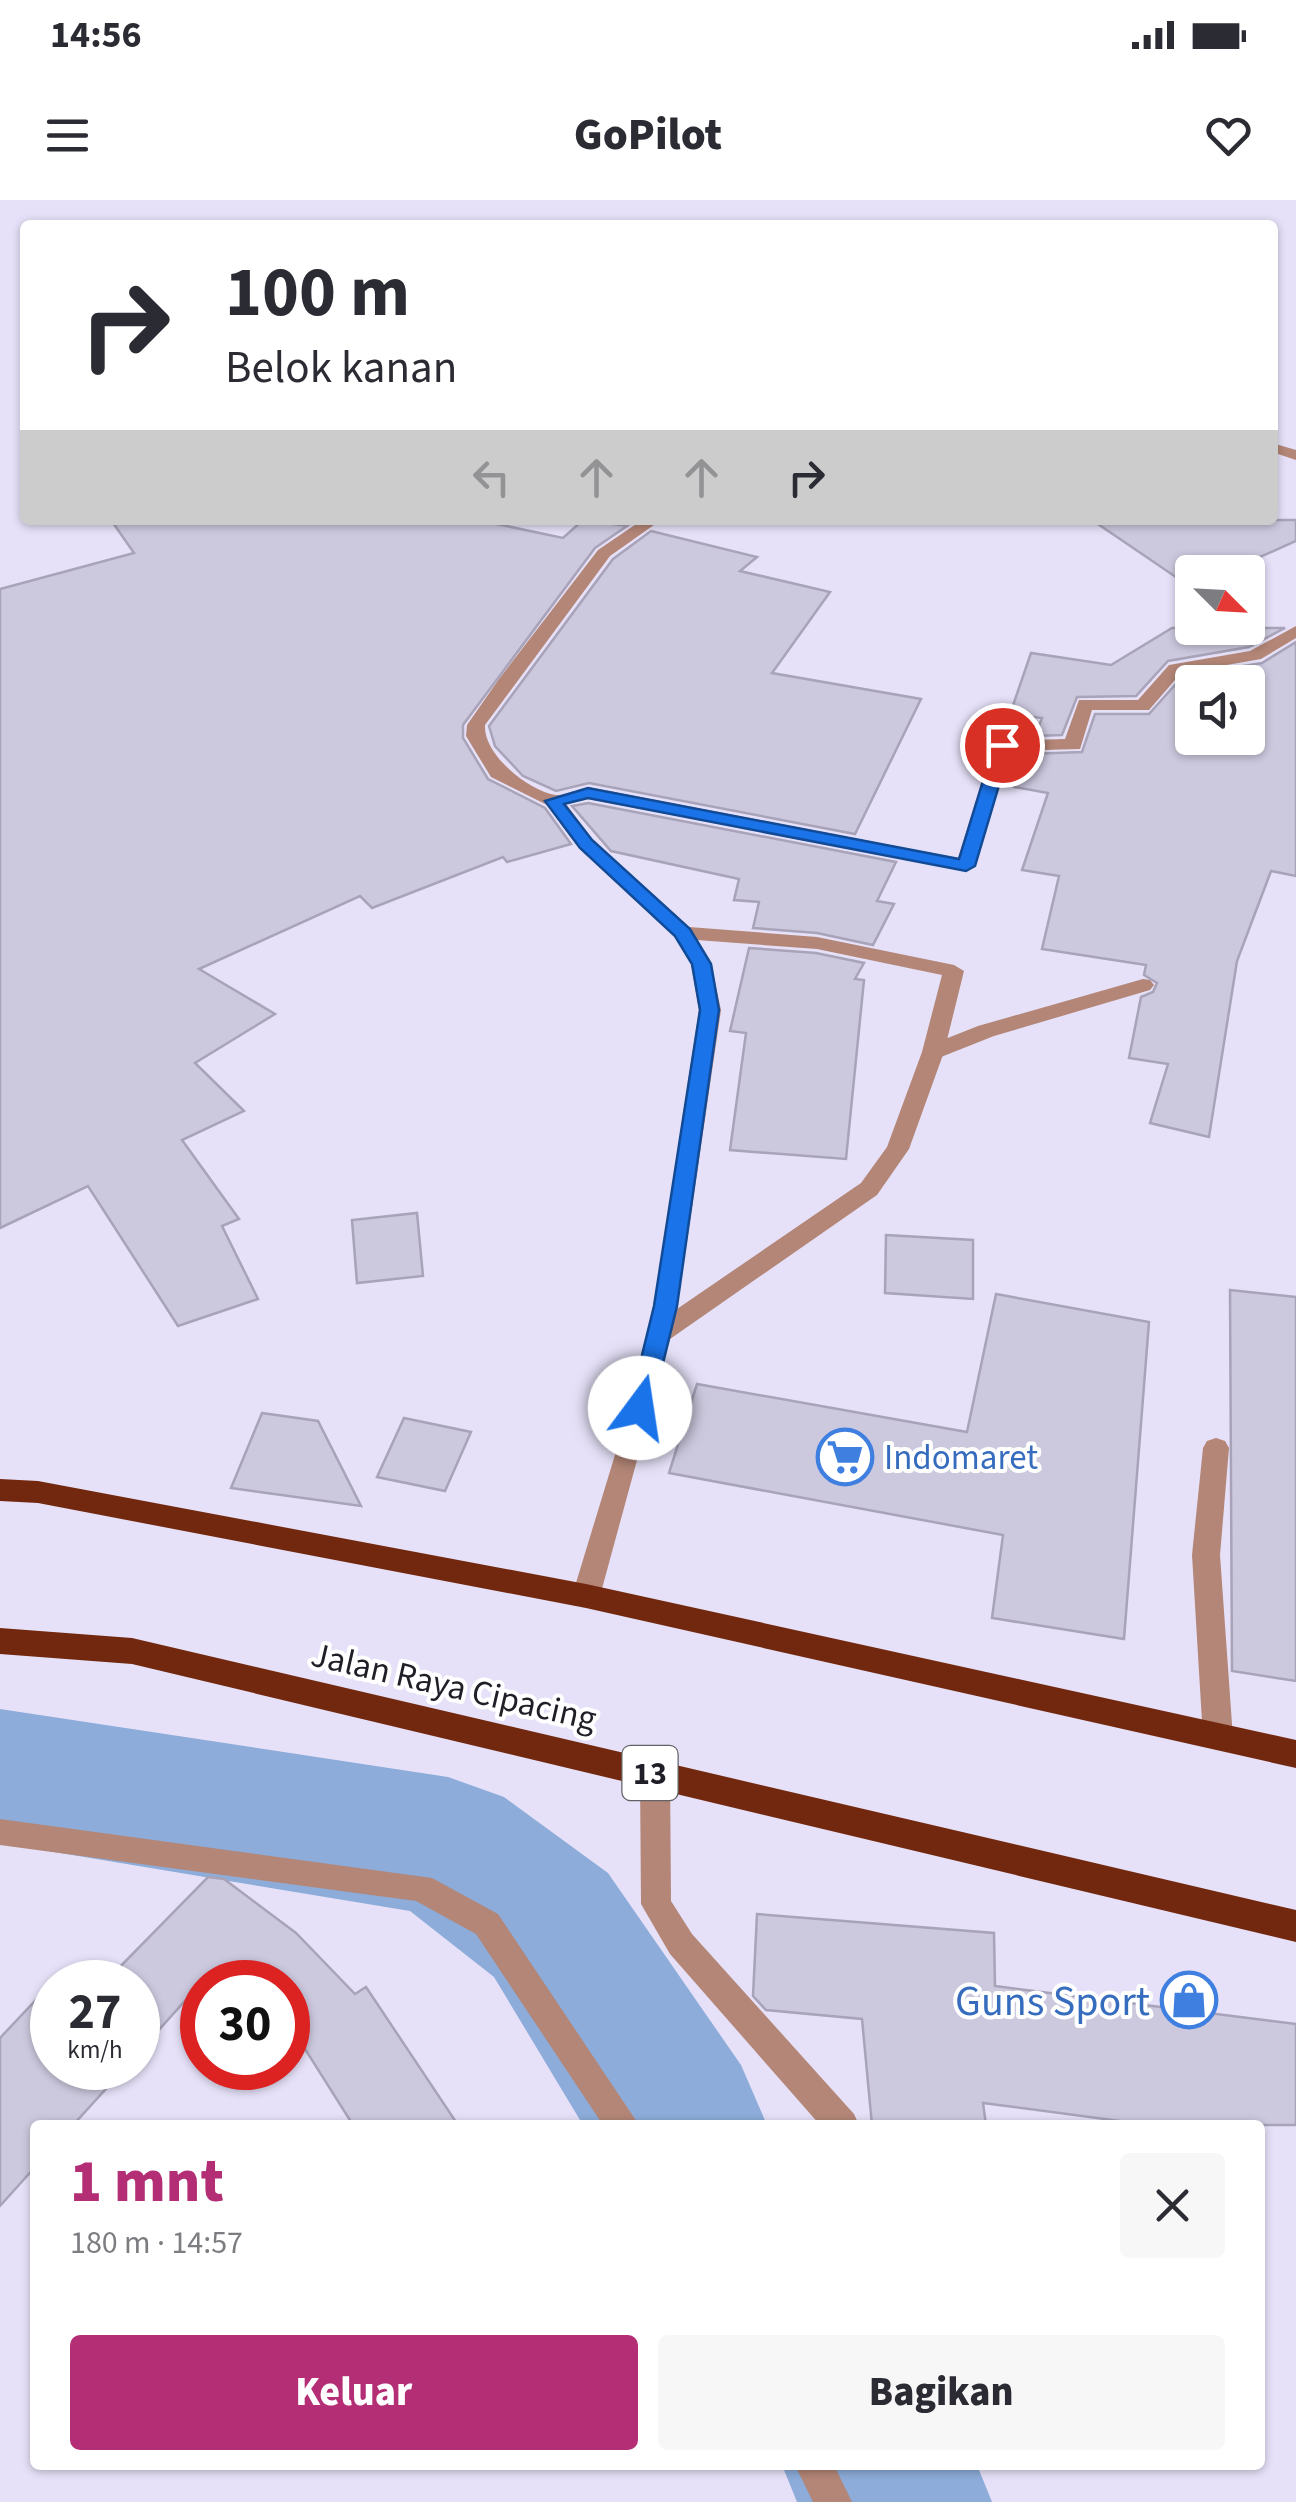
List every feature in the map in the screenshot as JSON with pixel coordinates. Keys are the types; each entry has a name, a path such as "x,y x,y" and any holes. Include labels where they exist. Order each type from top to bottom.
{"highway":[{"path":"0,1490 58,1496 586,1596 1296,1754"},
{"name":"Jalan Raya Cipacing","path":"0,1641 132,1651 1296,1926"}],"street":[{"path":"586,1596 632,1444 658,1335 710,1010 701,964 683,933 586,844 554,801 498,773 479,748 476,725 604,553 646,525"},
{"path":"554,801 588,793 966,866 1002,745 1073,745 1086,704 1143,706 1175,669 1255,655 1296,631"},
{"path":"658,1335 869,1189 898,1149 933,1052 954,971 817,943 683,933"},
{"path":"933,1052 968,1037 1143,985"},
{"path":"1216,1448 1206,1555 1218,1738"},
{"path":"655,1774 656,1904 681,1944 838,2120"},
{"path":"0,1832 421,1888 488,1924 619,2120"},
{"path":"816,2470 832,2502"}],"building":[{"path":"1278,520 1296,520 1296,541 1264,555 1175,555 1175,576 1099,525 1278,525"},
{"path":"114,525 502,525 563,538 577,525 627,526 595,548 463,725 463,738 488,779 545,808 571,844 507,862 503,857 372,908 360,896 199,969 275,1014 195,1063 244,1111 182,1140 239,1219 222,1226 258,1299 178,1326 88,1186 0,1228 0,589 134,553"},
{"path":"651,531 757,557 740,571 830,592 772,673 921,699 855,834 589,783 556,791 523,776 495,746 489,726 613,559"},
{"path":"1172,628 1175,645 1253,645 1168,661 1136,696 1077,697 1062,735 1035,736 1042,718 1010,714 1031,653 1111,665"},
{"path":"1265,628 1285,628 1265,639"},
{"path":"1296,642 1296,876 1271,871 1237,961 1209,1137 1150,1123 1168,1064 1129,1058 1141,997 1153,992 1157,983 1144,975 1146,965 1042,949 1059,876 1022,870 1048,793 1014,787 1027,754 1082,752 1095,714 1149,714 1175,685 1175,755 1265,755 1265,665 1250,665 1262,663"},
{"path":"588,803 896,862 877,901 894,904 873,945 817,933 753,928 759,902 734,900 739,879 611,851 572,806"},
{"path":"749,948 816,953 864,963 855,979 864,980 846,1159 730,1150 746,1033 730,1031"},
{"path":"417,1213 423,1276 357,1283 352,1220"},
{"path":"886,1235 973,1240 973,1299 885,1293"},
{"path":"1230,1290 1296,1297 1296,1681 1232,1671"},
{"path":"996,1294 1149,1322 1124,1639 992,1618 1003,1535 669,1473 697,1384 967,1432"},
{"path":"262,1413 318,1421 361,1506 231,1488"},
{"path":"404,1418 471,1432 445,1491 377,1477"},
{"path":"208,1877 224,1879 296,1933 355,1994 366,1987 455,2120 350,2120 310,2057 310,1960 180,1960 180,2006 160,2029 160,1960 127,1960"},
{"path":"757,1914 994,1933 995,1986 1296,2024 1296,2125 1265,2125 1265,2120 1112,2120 983,2103 985,2120 872,2120 862,2019 766,2010 753,1996"},
{"path":"30,2006 30,2090 105,2090 78,2120 30,2120 30,2173 0,2206 0,2038"}],"waterway":[{"path":"0,1776 448,1847 551,1925 677,2120"},
{"path":"880,2470 895,2502"}],"place":[{"name":"Indomaret","path":"845,1457"},
{"name":"Guns Sport","path":"1189,2000"}],"route":[{"path":"640,1408 666,1306 710,1010 701,964 683,933 586,844 554,801 588,793 966,866 1002,745"}]}
